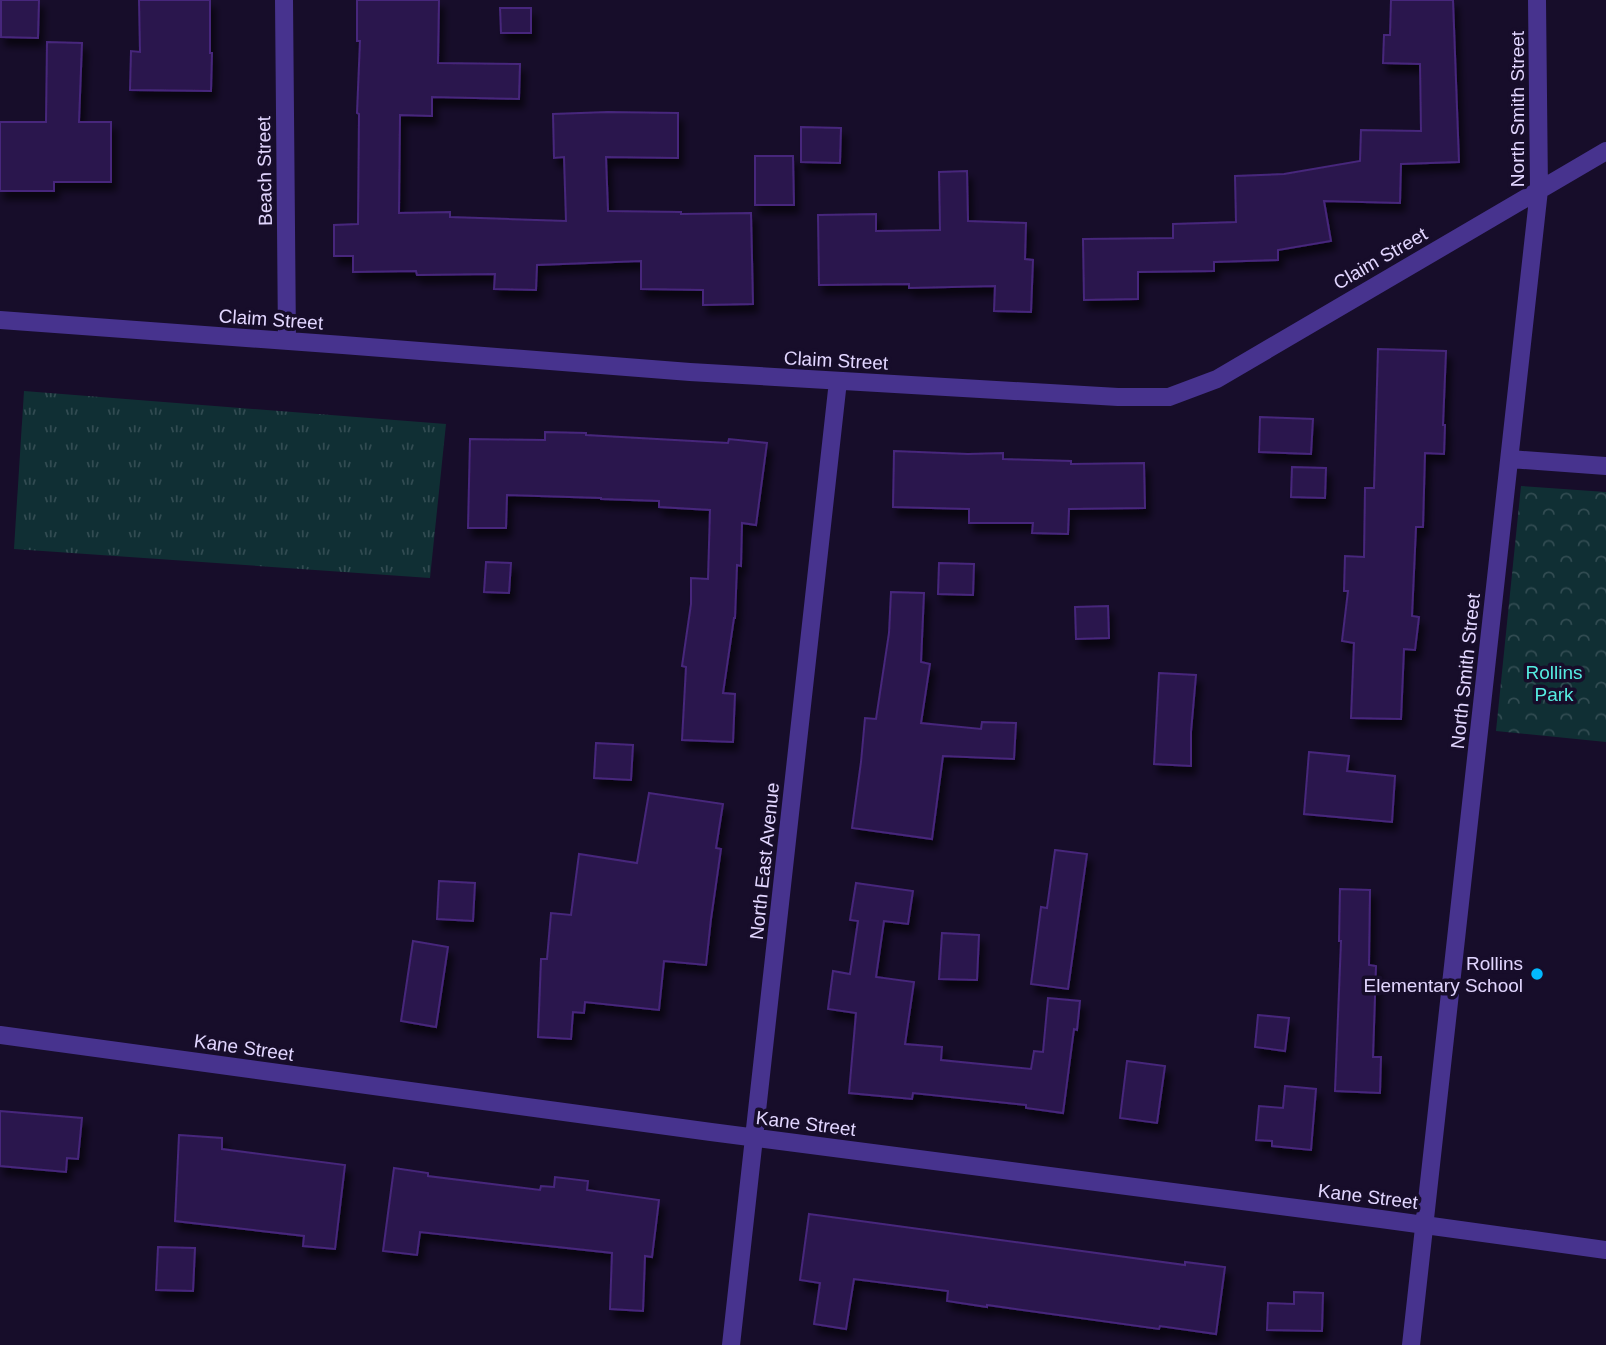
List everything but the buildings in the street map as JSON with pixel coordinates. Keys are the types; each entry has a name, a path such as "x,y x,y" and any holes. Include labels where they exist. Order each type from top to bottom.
{"street":[{"name":"Beach Street","path":"284,0 287,341"},
{"name":"North Smith Street","path":"1411,1345 1539,190 1537,0"},
{"name":"Claim Street","path":"0,320 690,372 1106,397 1169,397 1217,379 1606,151"},
{"name":"North East Avenue","path":"732,1345 838,381"},
{"path":"1510,459 1606,466"},
{"name":"Kane Street","path":"0,1035 1606,1250"}],"green space":[{"path":"24,391 446,424 430,578 14,549"},
{"name":"Rollins Park","path":"1521,486 1606,492 1606,742 1496,731"}],"place":[{"name":"Rollins Elementary School","path":"1537,974"}]}
